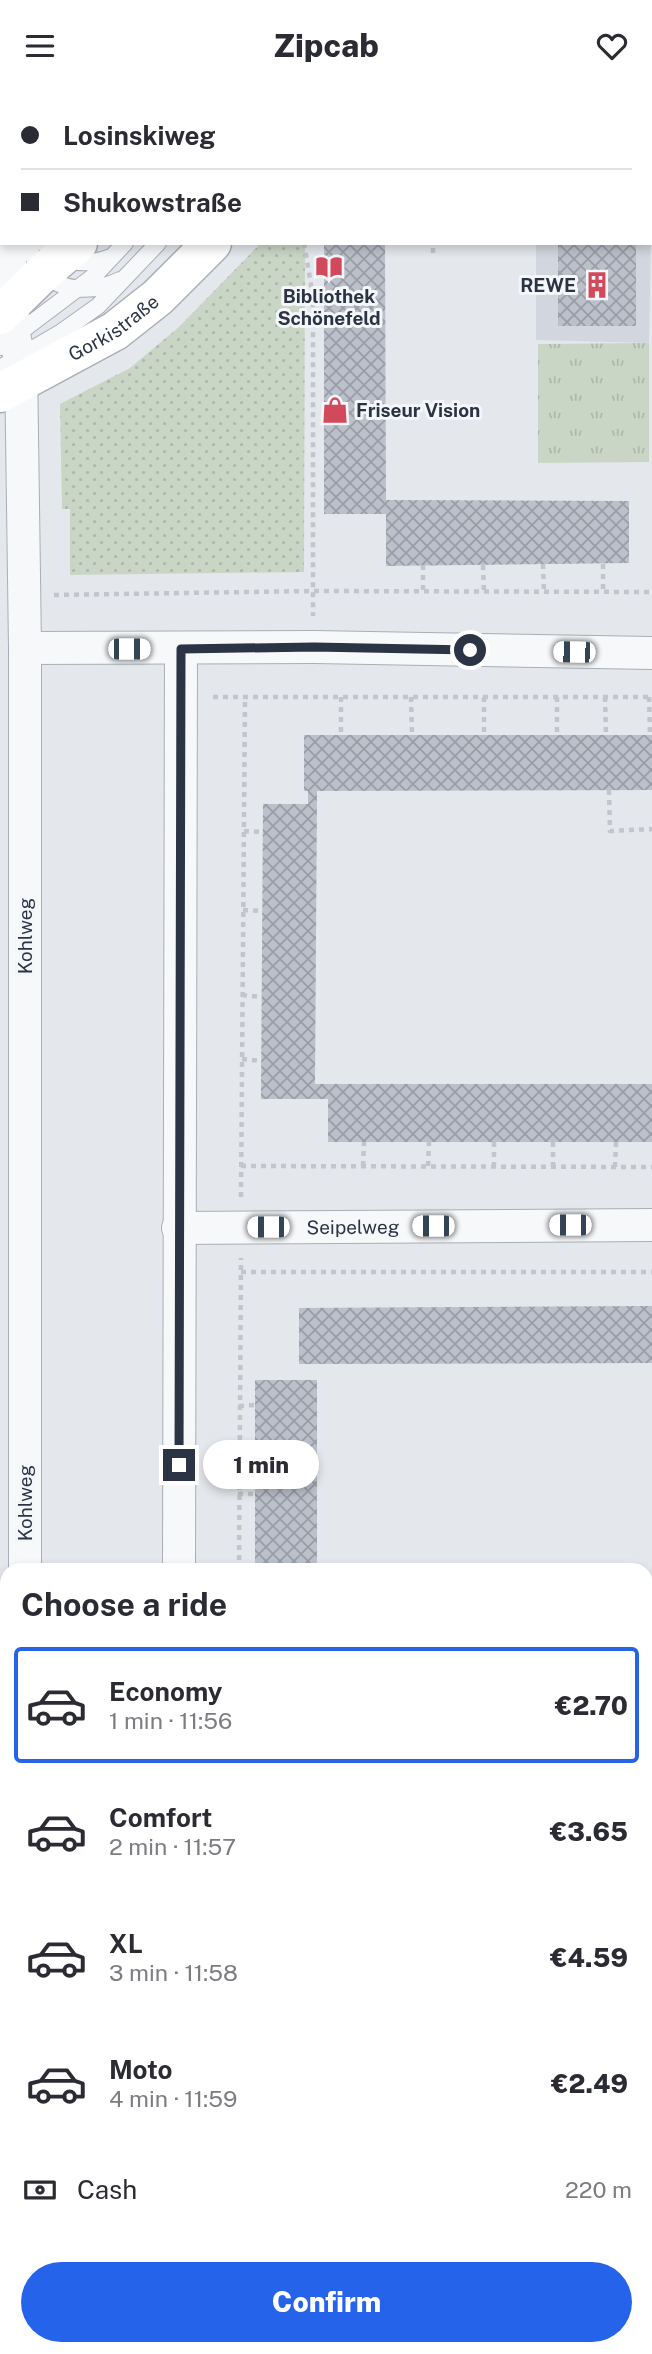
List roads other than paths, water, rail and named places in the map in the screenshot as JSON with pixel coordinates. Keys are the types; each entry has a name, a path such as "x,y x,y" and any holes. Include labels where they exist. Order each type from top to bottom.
{"main road":[{"name":"Gorkistraße","path":"8,350 115,331 158,297 210,245"},
{"path":"8,350 63,258"}],"street":[{"name":"Kohlweg","path":"9,245 8,350 25,648 13,969 25,1563"},
{"path":"25,648 314,647 652,653"},
{"path":"179,1563 181,649"},
{"name":"Seipelweg","path":"178,1228 652,1225"}],"lane":[{"path":"63,258 117,245"},
{"path":"8,350 60,333 98,306 156,245"},
{"path":"63,258 97,288 118,281 133,270"}],"place":[{"name":"Bibliothek Schönefeld","path":"329,267"},
{"name":"REWE","path":"597,285"},
{"name":"Friseur Vision","path":"335,410"}]}
